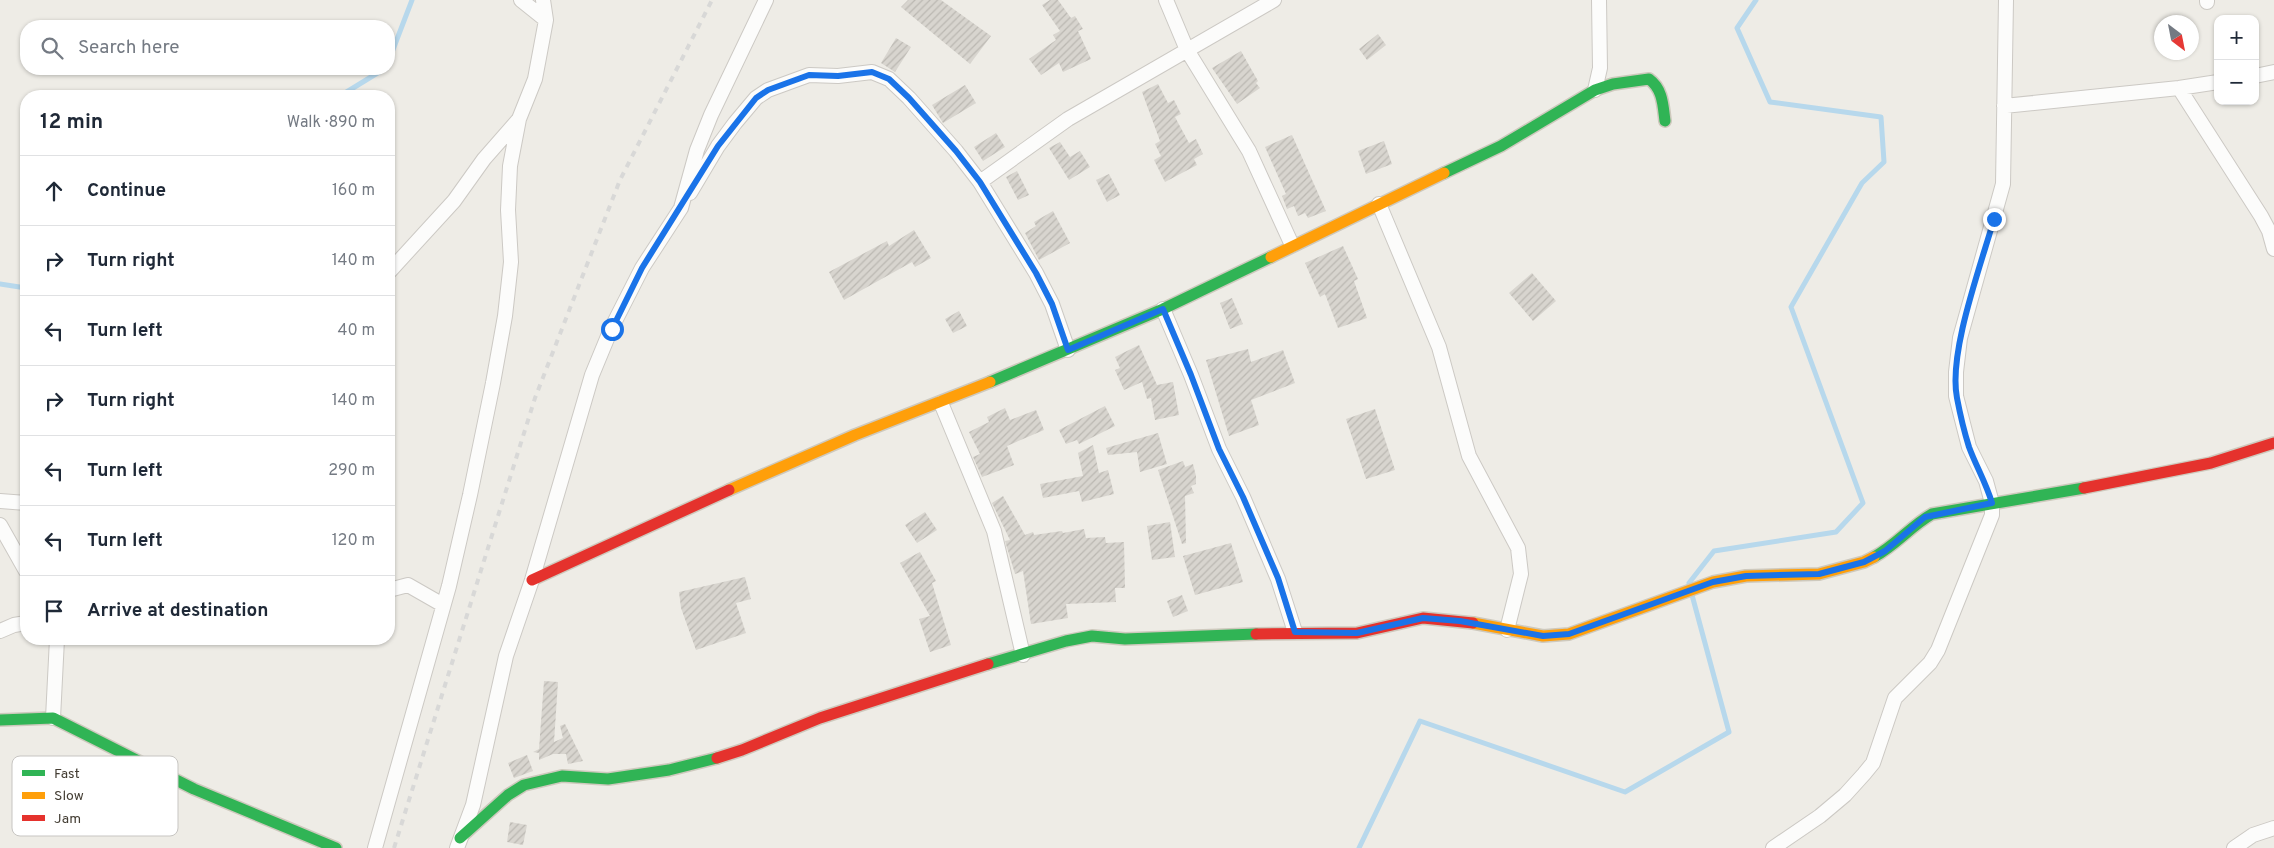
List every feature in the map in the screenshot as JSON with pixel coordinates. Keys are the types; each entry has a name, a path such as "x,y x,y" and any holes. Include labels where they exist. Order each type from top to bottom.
{"street":[{"path":"521,0 546,20"},
{"path":"375,848 425,673 470,496 505,316 510,262 508,210 510,166 519,119 535,79 546,20 543,0"},
{"path":"681,208 697,150 711,115 766,0"},
{"path":"1166,0 1187,50 1249,151 1292,245"},
{"path":"980,182 1068,119 1274,0"},
{"path":"1595,90 1600,68 1599,0"},
{"path":"1773,848 1839,801 1873,764 1895,698 1930,663 1938,650 1992,515 1992,503 1986,480 1969,447 1956,396 1956,372 1960,338 2003,184 2006,0"},
{"path":"459,843 473,805 506,656 532,580 592,375 642,268 718,146 756,98 768,90 809,75 838,76 872,72 889,79 909,98 956,151 980,182 1036,273 1052,304 1068,350"},
{"path":"2259,75 2274,72"},
{"path":"532,580 678,512 855,434 941,403 1163,309 1292,245 1501,146 1595,90 1613,84 1649,79 1655,84 1662,98 1665,121"},
{"path":"2004,106 2214,83"},
{"path":"2179,88 2261,216 2269,231 2274,249"},
{"path":"395,265 454,201 484,159 519,119"},
{"path":"1379,204 1440,347 1469,456 1518,548 1521,574 1507,630"},
{"path":"1163,309 1219,449 1243,497 1278,578 1295,632"},
{"path":"941,403 994,531 1023,655"},
{"path":"459,843 508,794 524,785 562,776 588,776 608,779 669,770 703,762 742,750 820,718 885,696 1066,641 1092,636 1125,639 1295,632 1357,633 1423,618 1460,621 1543,636 1569,634 1713,582 1746,576 1819,574 1864,562 1885,551 1925,517 1992,503 2035,498 2202,465 2239,456 2274,443"},
{"path":"0,501 20,503"},
{"path":"0,526 20,560"},
{"path":"395,588 408,585 443,605"},
{"path":"0,630 20,624"},
{"path":"53,718 57,645"},
{"path":"0,720 53,718 128,756"},
{"path":"178,781 336,848"},
{"path":"2234,848 2253,835 2274,828"}],"building":[{"path":"908,0 941,0 991,36 970,64 901,7"},
{"path":"1050,0 1058,0 1071,18 1075,16 1083,29 1078,31 1091,59 1063,72 1059,63 1041,75 1029,59 1056,40 1053,35 1060,31 1042,5"},
{"path":"1378,34 1386,45 1367,60 1359,49"},
{"path":"896,38 911,47 895,72 881,63"},
{"path":"1241,51 1260,88 1237,104 1212,68"},
{"path":"1158,84 1168,103 1174,100 1181,114 1175,117 1189,143 1196,139 1203,154 1194,159 1197,165 1165,182 1154,160 1161,156 1155,144 1160,141 1142,92"},
{"path":"965,85 976,103 943,123 932,105"},
{"path":"996,133 1005,147 983,161 974,147"},
{"path":"1292,135 1326,211 1308,218 1305,213 1298,216 1294,206 1287,209 1282,196 1286,194 1265,147"},
{"path":"1384,141 1392,164 1366,174 1358,151"},
{"path":"1060,142 1070,157 1080,151 1090,167 1069,180 1049,148"},
{"path":"1017,171 1029,195 1018,200 1006,177"},
{"path":"1109,174 1120,195 1107,202 1096,180"},
{"path":"1053,211 1070,243 1039,260 1025,233 1036,226 1034,222"},
{"path":"914,230 931,258 915,267 912,262 844,300 829,272 887,241 889,246"},
{"path":"1343,246 1358,279 1354,281 1367,318 1338,328 1325,294 1320,297 1305,263"},
{"path":"1532,273 1556,301 1533,321 1509,293"},
{"path":"1232,298 1243,324 1230,329 1220,303"},
{"path":"959,311 967,326 953,333 945,319"},
{"path":"1139,345 1157,385 1173,382 1179,415 1155,420 1151,398 1147,399 1142,382 1124,390 1115,370 1120,368 1115,357"},
{"path":"1248,349 1251,362 1283,350 1295,383 1251,400 1259,425 1229,436 1206,360"},
{"path":"1105,406 1115,426 1079,444 1077,440 1066,444 1059,430"},
{"path":"1005,408 1010,420 1036,410 1044,430 1007,446 1014,465 982,477 973,457 980,454 969,432 989,422 987,417"},
{"path":"1375,409 1395,470 1366,479 1346,419"},
{"path":"1158,433 1167,464 1140,472 1137,452 1108,455 1106,448"},
{"path":"1093,445 1099,473 1108,470 1114,494 1082,502 1079,491 1043,498 1040,484 1083,476 1078,453"},
{"path":"1183,461 1185,467 1193,464 1196,484 1191,486 1194,493 1185,496 1186,543 1182,544 1158,470"},
{"path":"1003,496 1025,535 1033,532 1034,535 1084,529 1086,538 1105,537 1106,543 1124,542 1125,588 1115,588 1116,602 1066,604 1068,618 1031,624 1023,571 1015,574 1005,541 1010,540 992,503"},
{"path":"925,512 937,530 917,543 905,525"},
{"path":"1170,522 1175,557 1152,560 1147,526"},
{"path":"1231,543 1243,582 1195,595 1183,556"},
{"path":"920,552 936,581 932,583 951,645 930,652 919,619 930,616 900,563"},
{"path":"745,577 751,599 736,603 746,633 696,650 681,608 679,592"},
{"path":"1182,595 1188,611 1173,617 1167,601"},
{"path":"544,681 558,682 554,742 563,738 560,726 565,724 583,761 568,764 566,754 553,754 539,760 539,753 533,752 539,749"},
{"path":"527,755 533,771 514,778 508,763"},
{"path":"510,822 527,825 523,845 507,842"}],"waterway":[{"path":"395,44 412,0"},
{"path":"1689,583 1714,551 1836,532 1863,503 1791,307 1862,183 1884,162 1881,117 1770,102 1737,28 1756,0"},
{"path":"350,90 374,75"},
{"path":"0,284 20,287"},
{"path":"1359,848 1420,721 1625,792 1729,732 1692,595"}],"railway":[{"path":"394,848 535,398 620,180 712,0"}],"traffic: fast":[{"path":"1444,173 1501,146 1595,90 1613,84 1649,79 1660,93 1665,121"},
{"path":"990,382 1163,309 1271,257"},
{"path":"1874,557 1932,514 2084,488"},
{"path":"988,664 1066,641 1092,636 1125,639 1256,634"},
{"path":"0,720 53,718 128,756"},
{"path":"460,838 508,795 524,785 562,776 608,779 669,770 717,758"},
{"path":"178,781 336,848"}],"traffic: slow":[{"path":"1271,257 1444,173"},
{"path":"729,490 855,435 990,382"},
{"path":"1473,623 1543,636 1569,634 1713,582 1746,576 1819,574 1864,562 1874,557"}],"traffic: jam":[{"path":"2084,488 2211,463 2274,443"},
{"path":"532,580 729,490"},
{"path":"1256,634 1357,633 1423,618 1473,623"},
{"path":"717,758 742,750 820,718 988,664"}],"route":[{"path":"612,329 642,268 718,146 756,98 768,90 809,75 838,76 872,72 889,79 909,98 956,151 980,182 1036,273 1052,304 1068,350 1163,309 1219,449 1243,497 1278,578 1295,632 1357,633 1423,618 1460,621 1543,636 1569,634 1676,597 1713,582 1746,576 1785,576 1835,571 1864,562 1885,551 1925,517 1932,514 1992,503 1986,480 1969,447 1956,396 1956,372 1960,338 1994,219"}]}
